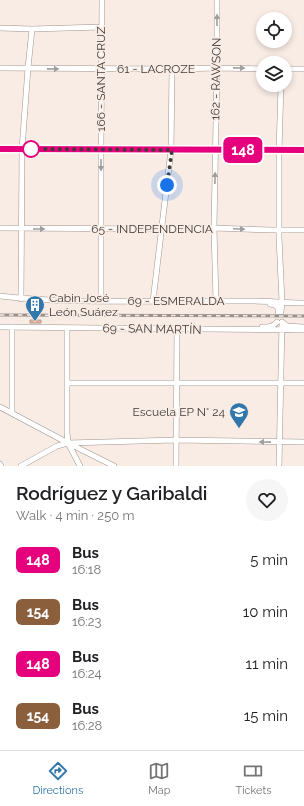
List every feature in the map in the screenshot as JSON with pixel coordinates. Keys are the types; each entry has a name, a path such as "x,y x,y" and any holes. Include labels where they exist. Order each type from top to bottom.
{"street":[{"name":"166 - SANTA CRUZ","path":"101,301 102,0"},
{"name":"162 - RAWSON","path":"216,301 214,228 217,0"},
{"path":"0,28 32,29 102,27"},
{"path":"21,299 22,149 32,29"},
{"name":"61 - LACROZE","path":"0,68 172,70 217,68 256,69"},
{"path":"292,69 304,70"},
{"path":"153,301 172,150 172,70"},
{"path":"250,301 255,304 275,305 280,312 282,302 279,230 281,92"},
{"path":"0,149 304,150"},
{"name":"65 - INDEPENDENCIA","path":"0,228 162,230 214,228 304,230"},
{"name":"69 - ESMERALDA","path":"0,296 41,300 250,301 304,303"},
{"path":"280,322 287,326 304,327"},
{"path":"247,330 267,327 280,322"},
{"path":"279,466 282,331 280,322"},
{"name":"69 - SAN MARTÍN","path":"0,327 282,331 304,330"},
{"path":"12,328 12,413"},
{"path":"67,328 68,443 80,466"},
{"path":"176,466 177,329"},
{"path":"67,383 304,383"},
{"path":"0,407 114,466"},
{"path":"21,466 57,446 68,443 176,440 304,442"}],"building":[{"name":"Cabin José León Suárez","path":"30,320 41,320 41,323 30,323"}],"railway":[{"path":"0,315 304,316"}],"bus line":[{"name":"148","path":"0,149 304,150"}],"place":[{"name":"Cabin José León Suárez","path":"35,322"},
{"name":"Escuela EP N° 24","path":"239,429"}],"route":[{"path":"31,149 172,150 167,185"}]}
